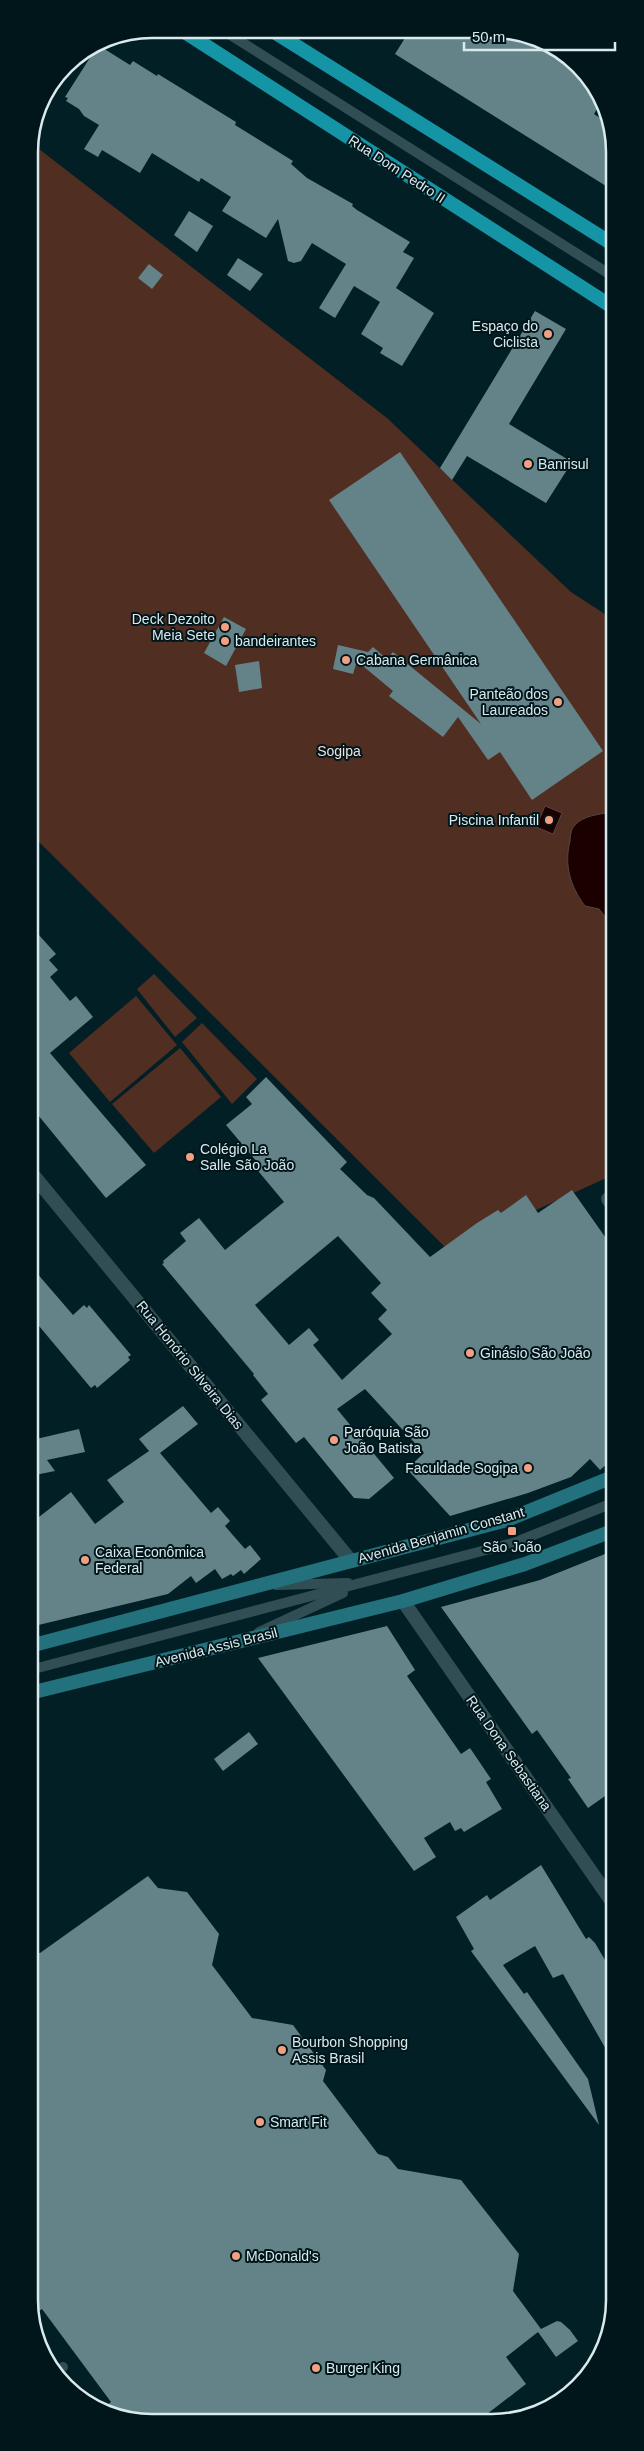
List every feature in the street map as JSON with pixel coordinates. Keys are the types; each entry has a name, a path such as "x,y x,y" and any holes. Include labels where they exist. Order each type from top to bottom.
{"main road":[{"name":"Rua Dom Pedro II","path":"194,38 606,303"},
{"path":"284,38 606,240"},
{"name":"Avenida Benjamin Constant","path":"351,1561 507,1520 606,1480"},
{"path":"404,1601 525,1564 606,1533"},
{"path":"38,1644 351,1561"},
{"name":"Avenida Assis Brasil","path":"38,1692 404,1601"}],"street":[{"name":"Rua Honório Silveira Dias","path":"38,1181 351,1561"},
{"name":"Rua Dona Sebastiana","path":"404,1601 606,1893"}],"lane":[{"path":"235,38 606,272"},
{"path":"38,1668 516,1542 606,1506"},
{"path":"255,1586 367,1582"},
{"path":"240,1641 367,1582"}],"green space":[{"name":"Sogipa","path":"38,148 387,418 571,592 606,615 606,1178 448,1250 38,841"},
{"path":"154,974 197,1018 175,1037 137,989"},
{"path":"136,996 177,1045 110,1102 69,1053"},
{"path":"202,1023 257,1079 232,1104 182,1042"},
{"path":"180,1048 221,1097 154,1153 112,1104"}],"shaded area":[{"name":"Piscina Infantil","path":"545,806 562,813 553,834 536,827"},
{"path":"606,813 606,918 599,909 585,906 575,891 568,867 568,850 572,829 583,819"}],"building":[{"path":"405,38 508,38 536,46 550,53 578,76 598,108 594,114 602,119 606,136 606,186 395,54"},
{"path":"103,48 130,65 133,61 157,76 158,74 236,122 235,125 293,161 291,164 307,178 353,204 352,206 357,210 410,242 403,252 414,258 396,288 434,313 402,366 380,353 383,348 361,334 380,302 354,286 335,318 319,308 346,264 312,243 301,261 294,263 288,261 278,219 266,238 222,211 231,197 201,178 199,182 152,153 140,173 102,150 98,157 84,149 99,125 84,116 79,109 66,101 68,98 65,97 92,54"},
{"path":"189,211 213,226 197,252 174,235"},
{"path":"238,258 263,274 250,291 227,275"},
{"path":"149,264 163,275 152,289 138,278"},
{"path":"535,311 566,329 509,424 572,462 546,503 467,456 452,480 440,468"},
{"path":"400,452 603,751 532,800 500,752 488,760 458,717 443,737 389,696 393,691 357,661 353,674 333,669 338,645 368,652 373,647 387,659 393,652 481,724 329,500"},
{"name":"bandeirantes","path":"224,617 246,629 226,666 204,653"},
{"path":"259,661 262,688 239,692 235,665"},
{"path":"38,934 56,954 49,960 58,970 50,977 70,1001 76,996 93,1017 50,1053 146,1165 106,1198 38,1115"},
{"path":"266,1077 347,1162 340,1169 367,1195 374,1198 430,1257 477,1223 498,1210 501,1213 526,1195 538,1213 572,1190 606,1238 606,1465 600,1470 590,1459 571,1477 528,1493 450,1516 407,1469 424,1453 365,1389 337,1409 394,1478 369,1499 354,1498 304,1437 296,1443 261,1400 268,1394 254,1374 162,1264 186,1241 180,1233 199,1218 225,1250 284,1202 254,1166 258,1163 226,1125 252,1104 246,1097","holes":["338,1236 381,1283 371,1293 387,1310 378,1319 392,1334 342,1380 313,1345 319,1340 309,1328 289,1345 255,1305"]},
{"path":"38,1274 73,1315 84,1305 87,1308 89,1305 131,1355 128,1357 130,1360 97,1388 95,1385 91,1388 38,1325"},
{"path":"183,1406 198,1424 160,1453 211,1513 218,1507 230,1521 225,1526 245,1549 250,1545 261,1559 244,1574 241,1570 233,1576 231,1574 222,1579 215,1569 196,1583 191,1576 168,1594 38,1625 38,1518 71,1492 95,1524 124,1502 107,1480 149,1451 139,1439"},
{"path":"79,1429 85,1452 47,1460 55,1471 38,1474 38,1439"},
{"path":"606,1554 606,1795 588,1808 568,1779 571,1778 537,1730 532,1734 441,1607 540,1580"},
{"path":"387,1626 415,1670 407,1676 461,1754 470,1748 491,1779 486,1782 502,1809 464,1832 461,1828 455,1831 450,1822 424,1838 436,1857 414,1871 258,1658"},
{"path":"249,1732 258,1744 223,1771 214,1759"},
{"path":"541,1865 586,1939 589,1937 595,1943 606,1962 606,2049 563,1974 553,1978 535,1946 503,1965 524,1994 527,1992 588,2079 599,2125 471,1951 474,1949 456,1917 487,1895 490,1900"},
{"path":"148,1876 158,1888 187,1892 219,1934 212,1965 252,2018 293,2025 326,2070 323,2081 378,2154 388,2157 398,2169 461,2180 519,2254 513,2291 541,2329 557,2321 561,2322 578,2341 556,2357 538,2332 506,2357 526,2384 487,2414 151,2414 122,2410 108,2405 111,2402 42,2309 38,2312 38,1953"}],"place":[{"name":"Espaço do Ciclista","path":"548,334"},
{"name":"Banrisul","path":"528,464"},
{"name":"Deck Dezoito Meia Sete","path":"225,627"},
{"name":"bandeirantes","path":"225,641"},
{"name":"Cabana Germânica","path":"346,660"},
{"name":"Panteão dos Laureados","path":"558,702"},
{"name":"Piscina Infantil","path":"549,820"},
{"name":"Colégio La Salle São João","path":"190,1157"},
{"name":"Ginásio São João","path":"470,1353"},
{"name":"Paróquia São João Batista","path":"334,1440"},
{"name":"Faculdade Sogipa","path":"528,1468"},
{"name":"São João","path":"512,1531"},
{"name":"Caixa Econômica Federal","path":"85,1560"},
{"name":"Bourbon Shopping Assis Brasil","path":"282,2050"},
{"name":"Smart Fit","path":"260,2122"},
{"name":"McDonald's","path":"236,2256"},
{"name":"Burger King","path":"316,2368"}]}
